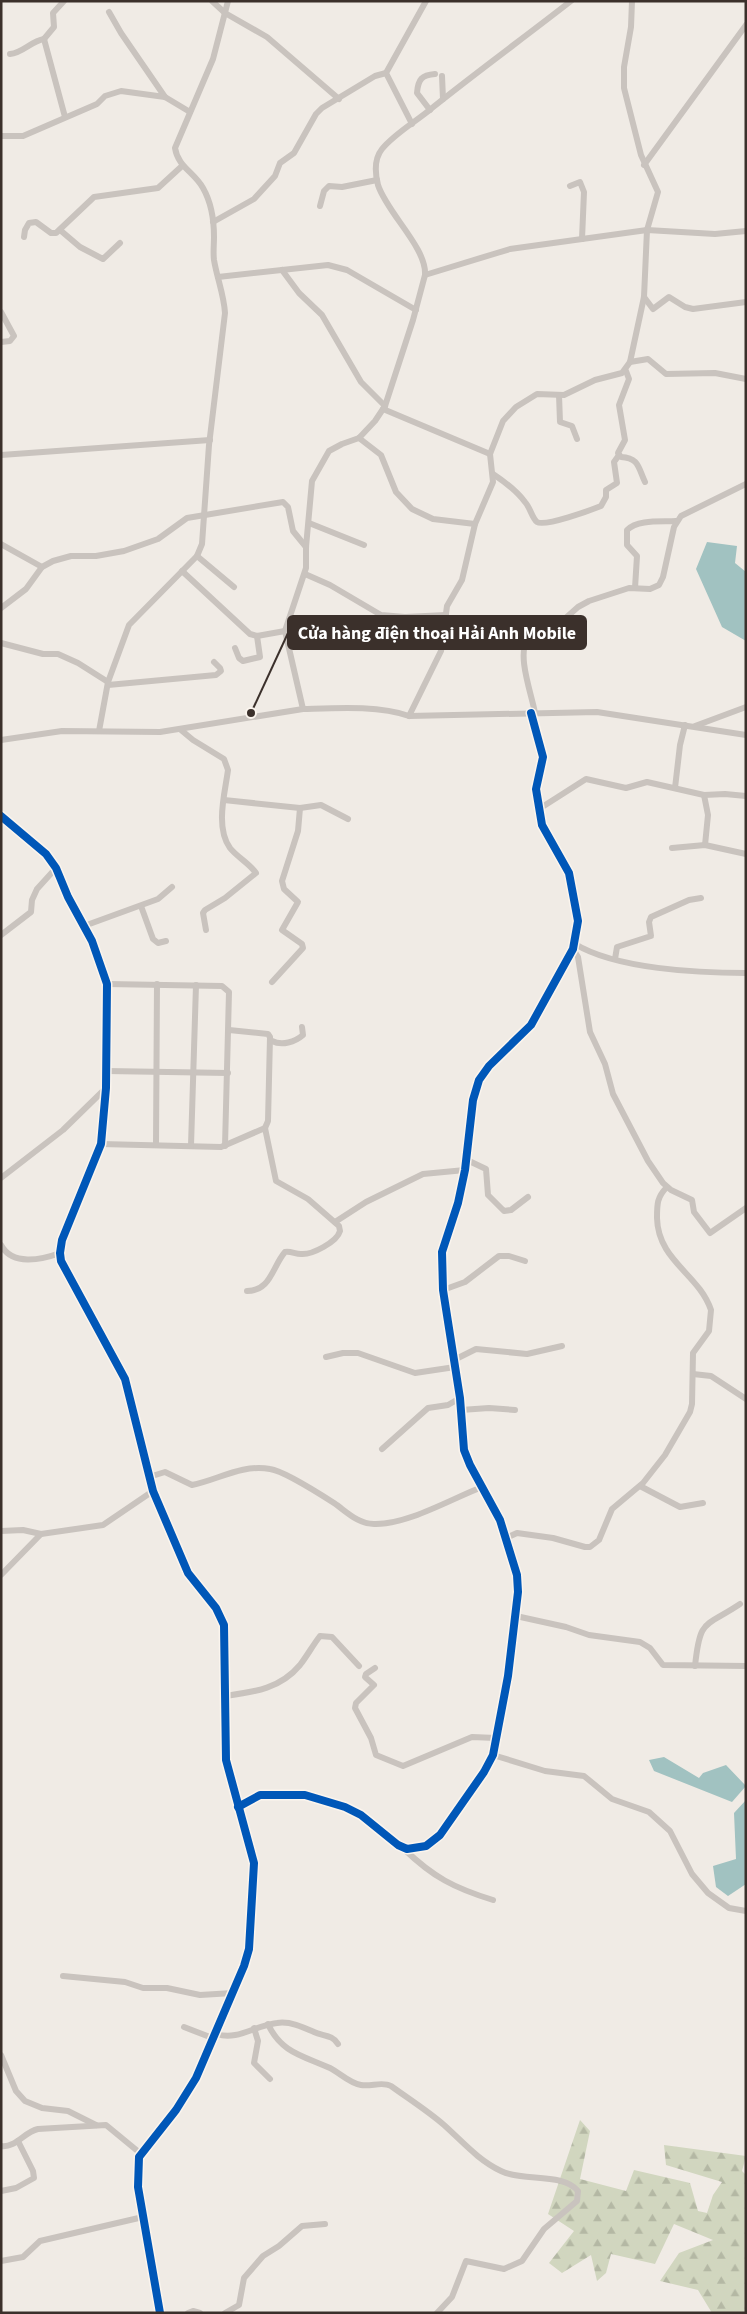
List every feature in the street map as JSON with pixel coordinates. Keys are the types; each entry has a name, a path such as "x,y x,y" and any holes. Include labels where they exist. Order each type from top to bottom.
{"street":[{"path":"10,54 17,53 36,40 44,39 54,27 53,13 64,1"},
{"path":"212,1 225,13 267,37 339,99"},
{"path":"99,731 108,683 129,625 197,556 202,544 210,440 225,314 214,259 213,222 203,188 182,166 176,157 175,148 213,59 228,1"},
{"path":"213,222 254,199 276,176 280,163 294,153 316,114 375,76 386,73 426,1"},
{"path":"303,709 285,631 305,574 312,481 321,462 335,447 359,438 384,407 416,310 426,268 406,231 387,204 377,180 376,164 378,155 383,148 443,99 571,1"},
{"path":"409,716 439,657 448,602 464,575 475,524 493,482 490,454 503,421 513,410 537,394 558,395 569,393 595,380 626,371 630,362 644,297 647,230 658,192 644,165 623,82 631,27 632,1"},
{"path":"109,12 121,33 165,97"},
{"path":"644,165 746,25"},
{"path":"44,39 65,117"},
{"path":"386,73 412,124"},
{"path":"430,110 417,92 417,84 421,78 426,74 439,75 443,99"},
{"path":"1,136 23,136 97,104 105,96 121,91 165,97 190,112"},
{"path":"24,237 25,230 32,222 42,225 54,234 94,197 155,189 182,166"},
{"path":"320,206 324,191 329,186 342,187 377,180"},
{"path":"570,186 580,182 584,192 582,239"},
{"path":"60,230 80,247 102,259 120,243"},
{"path":"425,275 510,249 647,230 716,234 746,231"},
{"path":"218,277 328,265 347,270 416,310"},
{"path":"282,270 299,293 322,315 361,382 384,407 490,454"},
{"path":"644,297 653,309 670,297 684,307 693,309 746,302"},
{"path":"1,312 14,336 10,341 1,342"},
{"path":"630,362 648,359 662,373 666,374 715,373 746,379"},
{"path":"493,474 517,491 536,520 541,523 574,516 601,506 606,497 606,490 617,483 614,462 619,456 625,440 619,405 629,379 626,371"},
{"path":"558,395 560,422 572,426 577,439"},
{"path":"359,438 381,455 390,482 396,492 411,508 433,518 475,524"},
{"path":"1,455 210,440"},
{"path":"619,456 636,460 645,482"},
{"path":"403,1848 418,1849 433,1842 484,1772 493,1755 508,1676 516,1616 518,1584 506,1538 497,1512 470,1465 464,1450 460,1398 443,1290 442,1252 458,1203 467,1160 473,1100 479,1080 489,1066 531,1025 574,947 578,921 572,880 564,862 543,829 539,809 536,789 543,757 525,669 526,642 532,637 550,632 584,604 635,588 655,588 662,581 676,522 686,512 746,484"},
{"path":"1,608 29,586 42,567 53,561 68,557 96,556 132,549 158,538 182,520 203,515 283,502 288,506 296,536 306,547"},
{"path":"635,588 637,556 627,545 627,530 630,527 646,523 676,522"},
{"path":"309,523 364,545"},
{"path":"1,544 42,567"},
{"path":"197,556 234,587"},
{"path":"182,571 244,630 257,636 285,631"},
{"path":"305,574 330,585 381,615 405,617 446,615"},
{"path":"235,648 239,658 243,660 257,659 260,652 257,636"},
{"path":"1,643 43,654 58,654 78,663 108,683 216,675 221,671 214,662"},
{"path":"694,726 746,707"},
{"path":"1,740 62,731 151,733 181,730 303,709 394,711 409,716 597,712 746,734"},
{"path":"675,788 685,725"},
{"path":"181,730 193,740 224,759 227,764 222,827 230,848 256,873 225,898 205,910 203,913 206,930"},
{"path":"539,809 586,779 626,788 648,782 704,795 746,796"},
{"path":"704,795 708,815 705,844"},
{"path":"224,800 300,808 314,805 325,806 348,819"},
{"path":"272,982 303,948 302,944 282,930 298,902 284,889 282,881 298,832 300,808"},
{"path":"1,816 46,854 56,868 66,893 98,955 107,984 107,1071 102,1144 62,1240 60,1253 64,1269 126,1379 153,1491 188,1573 221,1616 225,1634 226,1760 254,1863 252,1919 248,1958 216,2036 185,2097 140,2153 138,2187 160,2313"},
{"path":"672,848 705,844 746,854"},
{"path":"1,935 31,912 32,900 37,889 56,868"},
{"path":"84,926 158,899 172,887"},
{"path":"615,959 617,947 651,936 649,922 651,918 689,900 701,898"},
{"path":"141,906 153,939 158,943 166,941"},
{"path":"574,947 592,954 659,967 711,973 745,974"},
{"path":"574,947 578,957 590,1032 604,1064 613,1094 648,1162 667,1187 692,1200 694,1212 710,1233 746,1208"},
{"path":"107,984 222,986 227,989 229,992 229,1030 225,1146"},
{"path":"156,984 156,1145"},
{"path":"191,1146 196,985"},
{"path":"272,1042 282,1044 296,1040 303,1036 302,1027"},
{"path":"229,1030 268,1034 272,1042 268,1121 265,1128 276,1181 308,1198 334,1222 340,1231 337,1237 306,1254 285,1252 275,1273 261,1288 247,1291"},
{"path":"107,1071 228,1073"},
{"path":"1,1178 63,1130 106,1088"},
{"path":"102,1144 225,1146 265,1128"},
{"path":"467,1160 486,1169 488,1195 504,1211 511,1210 528,1197"},
{"path":"334,1222 366,1202 423,1174 465,1170"},
{"path":"506,1538 517,1533 553,1538 590,1547 603,1535 612,1509 640,1486 665,1455 690,1412 694,1349 708,1332 711,1310 684,1270 668,1253 658,1235 657,1203 659,1195 667,1187"},
{"path":"1,1245 8,1253 18,1258 39,1260 60,1253"},
{"path":"443,1290 465,1282 499,1256 510,1256 526,1261"},
{"path":"326,1357 343,1353 358,1353 415,1373 454,1364 476,1349 527,1354 562,1346"},
{"path":"693,1374 711,1376 746,1399"},
{"path":"382,1449 424,1411 433,1407 448,1405 460,1398"},
{"path":"461,1410 488,1408 515,1410"},
{"path":"149,1477 165,1472 192,1485 232,1472 269,1469 280,1472 333,1503 356,1519 374,1524 410,1516 482,1486"},
{"path":"640,1486 680,1506 702,1503"},
{"path":"1,1531 23,1530 42,1534 103,1525 153,1491"},
{"path":"1,1575 42,1534"},
{"path":"695,1666 699,1634 702,1629 715,1618 740,1604"},
{"path":"516,1616 566,1627 589,1635 640,1642 650,1648 663,1664 746,1666"},
{"path":"225,1696 260,1691 276,1685 299,1667 320,1636 332,1637 359,1666"},
{"path":"375,1668 366,1674 366,1677 374,1684 356,1703 355,1708 371,1738 376,1754 403,1766 472,1737 496,1738"},
{"path":"493,1755 546,1771 584,1776 612,1799 649,1812 670,1832 692,1874 708,1893 729,1908 746,1911"},
{"path":"238,1807 260,1795 312,1797 345,1807 360,1815 403,1848 429,1872 455,1886 492,1900"},
{"path":"63,1976 125,1982 143,1988 167,1988 200,1995 233,1993"},
{"path":"184,2027 216,2036 229,2037 268,2024 283,2023 306,2027 333,2038 338,2044"},
{"path":"268,2024 275,2037 290,2051 306,2060 332,2069 358,2084 385,2084 392,2086 442,2124 474,2154 501,2171 517,2176 566,2181 578,2191 580,2195 577,2201 544,2229 522,2260 504,2269 466,2261 452,2297 437,2313"},
{"path":"254,2028 258,2041 254,2063 270,2079"},
{"path":"1,2055 16,2091 25,2101 42,2108 68,2111 98,2125"},
{"path":"1,2146 12,2145 29,2131 38,2128 98,2125 110,2126 125,2143 140,2153"},
{"path":"1,2191 16,2188 34,2178 33,2171 18,2141"},
{"path":"1,2261 23,2257 40,2240 143,2216"},
{"path":"225,2313 239,2305 244,2278 263,2256 279,2246 302,2226 326,2224"},
{"path":"188,2313 193,2311 200,2313"}],"green space":[{"path":"580,2120 590,2131 580,2179 626,2191 634,2170 690,2183 698,2211 707,2213 713,2195 722,2182 666,2165 664,2145 746,2156 742,2171 746,2175 746,2312 712,2313 698,2290 660,2281 679,2253 713,2240 674,2224 655,2264 611,2254 606,2273 597,2281 591,2255 562,2273 549,2263 574,2231 548,2214"}],"water":[{"path":"707,542 737,546 735,563 746,572 746,641 722,627 696,569"},
{"path":"664,1757 699,1778 703,1773 726,1765 746,1786 732,1802 654,1771 649,1760"},
{"path":"746,1800 746,1884 728,1896 716,1887 713,1866 736,1859 734,1813"}],"cycle path":[{"path":"238,1807 260,1795 305,1795 345,1807 361,1815 398,1845 407,1849 426,1846 440,1835 484,1772 493,1755 508,1676 518,1592 517,1575 500,1520 470,1465 464,1450 460,1398 443,1290 442,1252 458,1203 465,1170 473,1100 479,1080 489,1066 531,1025 573,949 578,921 569,873 542,825 536,789 543,757 531,713"},
{"path":"1,816 46,854 56,868 68,897 92,941 107,984 106,1088 101,1144 62,1240 61,1261 125,1379 153,1491 188,1573 216,1608 224,1625 226,1760 254,1863 249,1949 244,1966 196,2078 176,2110 139,2157 138,2187 160,2313"}],"place":[{"name":"Cửa hàng điện thoại Hải Anh Mobile","path":"251,713"}]}
